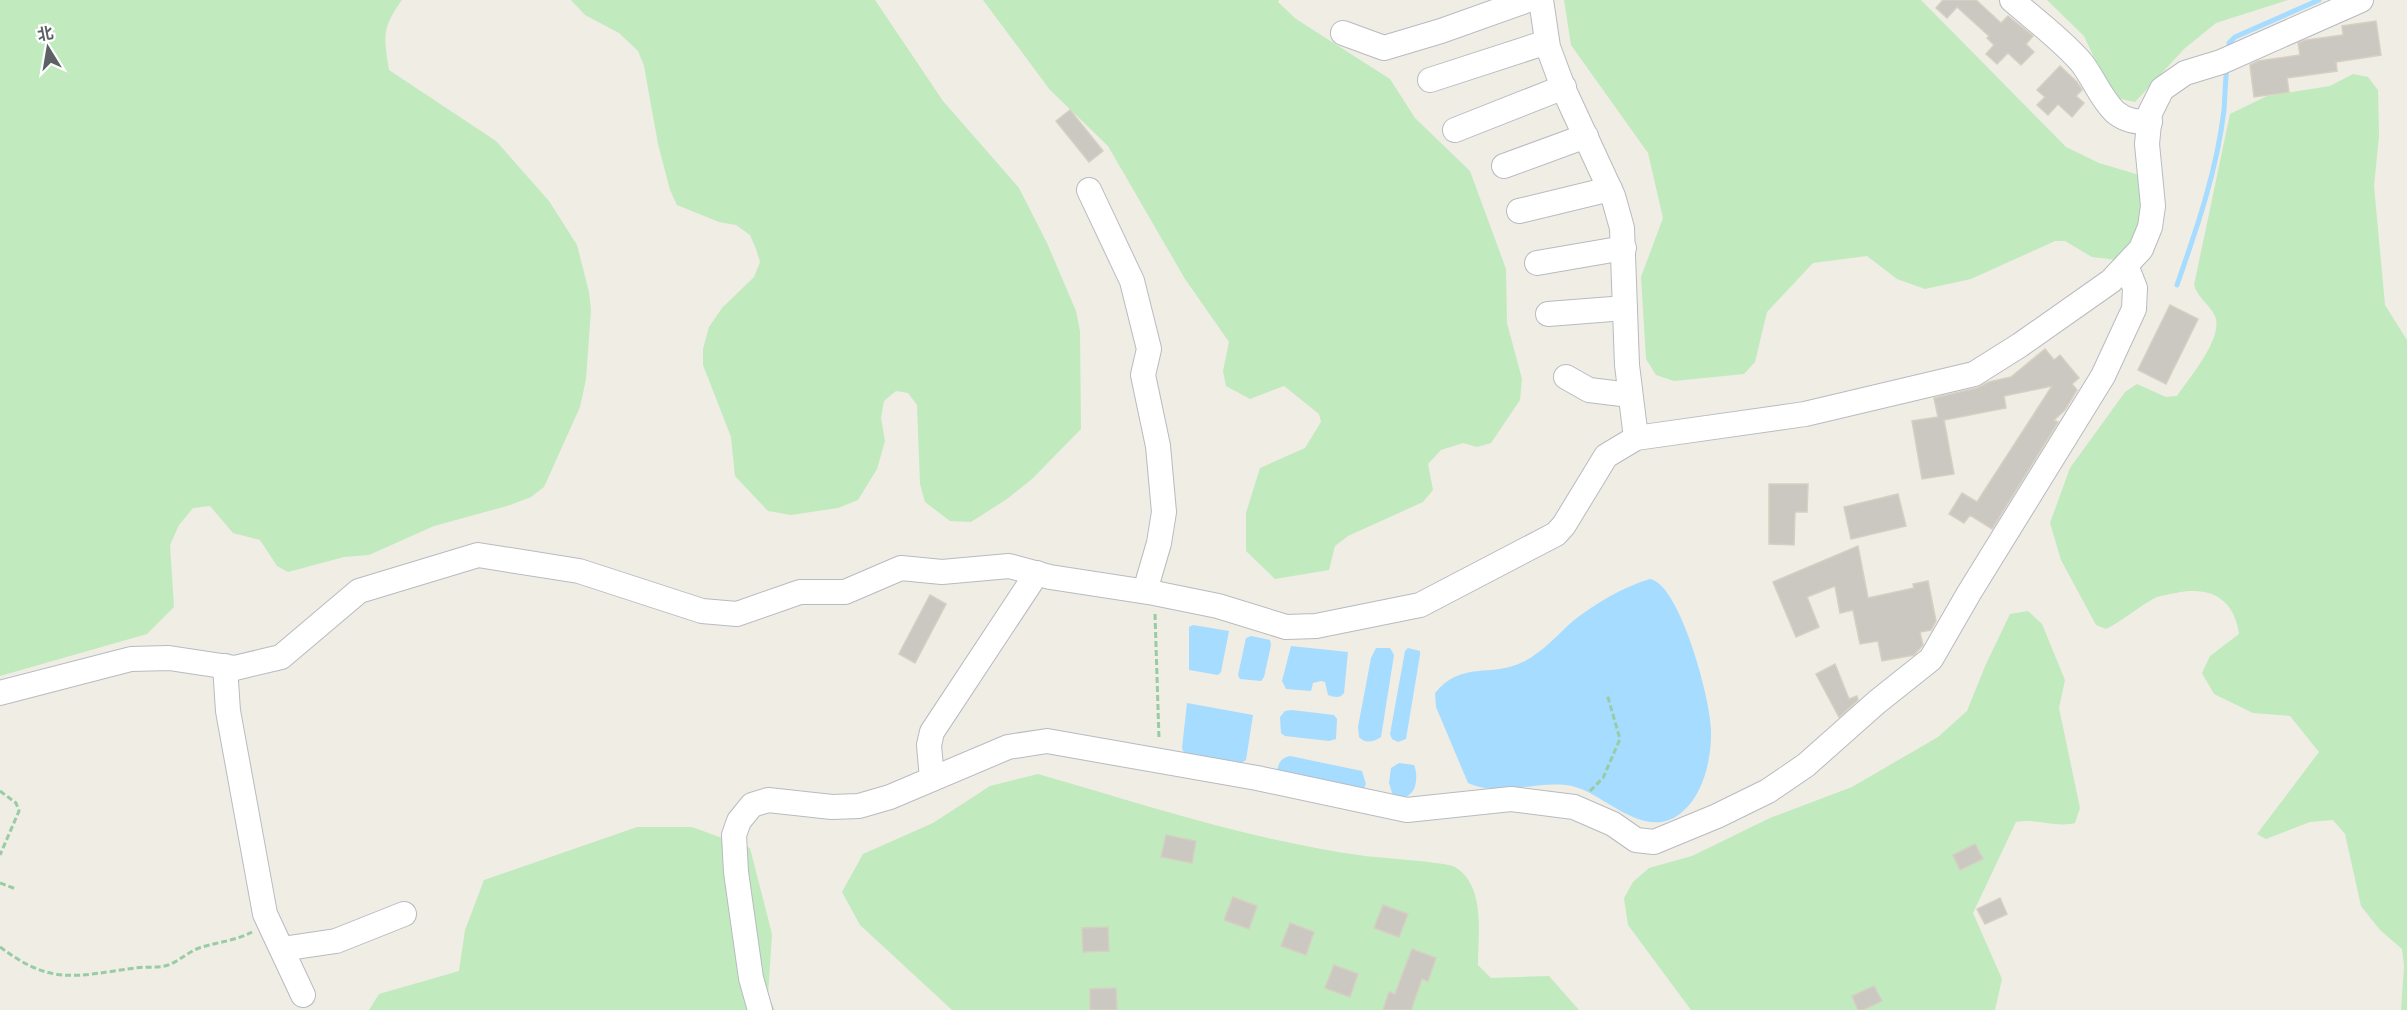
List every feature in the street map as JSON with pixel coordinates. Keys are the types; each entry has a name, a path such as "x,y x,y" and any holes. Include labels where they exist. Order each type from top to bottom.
{"street":[{"path":"1343,33 1384,48 1441,31 1527,0"},
{"path":"1541,0 1547,42 1563,87 1610,189 1622,228 1630,394 1636,438"},
{"path":"2012,0 2064,44 2082,64 2113,110 2126,119 2150,122"},
{"path":"0,693 130,659 169,658 235,668 281,657 359,591 478,555 579,571 702,612 737,614 800,592 845,592 901,568 942,572 1009,566 1218,606 1286,627 1316,626 1420,606 1556,534 1564,525 1606,456 1636,438 1805,414 1974,374 2020,345 2111,281 2141,249 2150,227 2153,206 2147,144 2150,113 2162,89 2185,73 2221,62 2361,0"},
{"path":"1430,80 1547,42"},
{"path":"1455,130 1563,87"},
{"path":"1504,166 1586,136"},
{"path":"1519,211 1610,189"},
{"path":"1089,190 1132,280 1149,349 1143,375 1158,446 1164,512 1150,592"},
{"path":"1537,263 1624,248"},
{"path":"760,1010 751,978 736,872 734,835 739,820 752,805 768,800 832,807 859,806 890,797 1008,747 1047,741 1257,778 1407,810 1511,799 1574,807 1613,825 1636,840 1654,842 1717,816 1768,791 1806,765 1877,702 1931,659 1969,593 2103,376 2134,309 2135,288 2126,265"},
{"path":"1548,314 1626,308"},
{"path":"1566,377 1589,390 1630,394"},
{"path":"932,779 929,746 932,732 1037,573"},
{"path":"225,666 228,711 265,914 303,995"},
{"path":"282,949 336,941 405,914"}],"path":[{"path":"1150,592 1160,762"},
{"path":"1574,807 1603,778 1620,739 1607,694"},
{"path":"0,791 16,803 19,811 0,855"},
{"path":"0,883 16,889"},
{"path":"0,947 40,972 60,976 85,976 171,964 194,950 240,939 269,922"}],"green space":[{"path":"0,0 402,0 387,26 385,41 389,70 496,141 549,201 577,245 589,292 591,310 586,379 580,407 544,487 531,497 434,526 369,555 344,557 288,572 277,566 260,540 233,533 210,506 193,508 179,525 170,545 174,607 147,634 0,676"},
{"path":"571,0 875,0 943,101 1019,188 1047,243 1076,311 1080,331 1081,429 1032,479 1007,499 971,522 950,521 925,502 920,484 917,405 908,393 896,391 884,401 881,418 885,441 877,469 858,500 838,508 791,515 768,511 735,476 731,437 703,365 703,349 709,327 722,308 754,277 760,262 756,249 750,235 736,225 719,222 677,205 670,190 658,144 644,66 638,51 619,33 585,15"},
{"path":"983,0 1279,0 1278,2 1296,19 1390,79 1415,118 1470,171 1506,269 1507,323 1522,379 1520,400 1491,443 1477,447 1463,443 1441,450 1428,464 1433,490 1423,502 1348,536 1335,546 1329,570 1275,579 1246,551 1246,513 1260,468 1305,448 1321,422 1319,414 1284,386 1250,399 1226,386 1223,371 1229,342 1185,279 1108,146 1050,90"},
{"path":"1564,0 1921,0 2066,147 2099,163 2136,174 2145,187 2148,228 2117,260 2092,257 2065,241 2055,241 1971,279 1925,289 1897,279 1867,256 1813,263 1767,312 1755,362 1744,374 1674,381 1656,375 1646,359 1641,277 1663,218 1648,153 1571,45"},
{"path":"2047,0 2288,0 2216,23 2184,49 2135,102 2117,98 2106,83 2084,36"},
{"path":"2353,74 2368,77 2378,90 2379,136 2374,186 2385,305 2407,340 2407,1010 2401,1010 2404,966 2402,949 2380,930 2361,906 2345,834 2333,820 2310,822 2266,839 2257,834 2319,752 2290,716 2253,713 2214,694 2202,673 2210,656 2239,634 2232,611 2226,603 2210,593 2188,591 2157,597 2106,629 2096,625 2061,560 2050,523 2070,468 2125,392 2137,384 2166,397 2177,396 2204,358 2215,335 2215,316 2194,285 2230,114 2267,96 2330,86"},
{"path":"2028,611 2042,624 2065,680 2059,708 2080,808 2075,823 2016,822 1973,913 2002,979 1995,1010 1691,1010 1628,925 1624,898 1633,882 1649,868 1692,856 1770,818 1852,787 1938,737 1967,711 2010,614"},
{"path":"1038,774 1241,832 1365,856 1455,867 1465,875 1476,898 1479,925 1478,965 1491,978 1549,976 1579,1010 952,1010 860,925 842,892 863,854 933,823 990,786"},
{"path":"637,827 692,827 750,848 772,934 768,996 775,1010 369,1010 379,994 459,971 465,930 484,880"}],"water":[{"path":"1650,579 1661,586 1682,621 1700,671 1710,715 1711,743 1707,769 1697,794 1689,805 1669,820 1644,821 1572,786 1559,784 1493,789 1468,783 1436,707 1435,693 1456,676 1511,667 1523,662 1591,608 1620,591"},
{"path":"1193,625 1229,631 1221,672 1218,675 1189,670 1189,627"},
{"path":"1251,636 1270,640 1264,677 1261,681 1240,679 1238,675 1246,638"},
{"path":"1291,646 1348,652 1344,693 1339,697 1328,695 1325,682 1321,681 1313,683 1311,691 1286,689 1282,681"},
{"path":"1376,648 1390,648 1394,655 1381,737 1367,741 1359,737 1358,727 1371,658"},
{"path":"1408,648 1420,651 1420,655 1406,739 1398,742 1392,739 1390,734 1405,651"},
{"path":"1187,703 1253,715 1246,760 1241,763 1184,753 1182,748"},
{"path":"1285,711 1334,715 1337,719 1336,739 1329,741 1285,736 1281,733 1280,717"},
{"path":"1290,756 1362,771 1366,784 1363,790 1277,771 1281,761"},
{"path":"1399,763 1414,765 1416,773 1416,783 1412,792 1404,797 1393,796 1389,783 1391,768"}],"building":[{"path":"1943,0 1976,0 2001,23 2008,16 2033,36 2026,44 2034,52 2021,65 2008,53 1997,64 1986,54 1994,45 1987,38 1989,36 1957,7 1947,18 1936,8"},
{"path":"2376,21 2381,55 2336,62 2337,71 2287,78 2289,92 2254,97 2250,65 2258,61 2300,55 2298,43 2343,35 2342,26"},
{"path":"2060,66 2082,90 2076,96 2084,103 2072,117 2058,104 2048,115 2037,105 2045,97 2037,90"},
{"path":"1070,110 1103,151 1089,162 1056,121"},
{"path":"2170,305 2198,319 2166,384 2138,370"},
{"path":"2045,349 2054,360 2060,355 2079,378 2072,384 2077,390 2065,410 2054,420 2058,422 1992,529 1970,515 1964,523 1949,514 1962,493 1977,502 2052,386 2004,396 2006,408 1944,420 1954,474 1922,479 1912,421 1938,417 1934,398 2011,377"},
{"path":"1769,484 1808,484 1807,512 1795,512 1794,545 1769,544"},
{"path":"1898,494 1906,526 1851,539 1844,507"},
{"path":"1858,546 1868,598 1914,588 1913,584 1928,581 1936,621 1931,630 1920,632 1923,645 1914,655 1882,661 1878,641 1860,644 1853,610 1840,613 1835,586 1807,597 1819,627 1796,637 1773,582"},
{"path":"930,595 946,604 915,663 899,654"},
{"path":"1835,664 1849,699 1857,696 1858,700 1839,717 1816,674"},
{"path":"1166,835 1196,841 1192,863 1161,857"},
{"path":"1975,844 1983,859 1960,870 1953,855"},
{"path":"1233,897 1257,906 1249,929 1224,920"},
{"path":"2000,898 2007,914 1985,924 1977,909"},
{"path":"1383,905 1408,914 1399,937 1374,928"},
{"path":"1290,923 1314,932 1306,955 1281,946"},
{"path":"1108,927 1109,951 1083,952 1082,928"},
{"path":"1412,949 1436,958 1428,981 1422,979 1411,1010 1383,1010 1389,992 1395,994"},
{"path":"1334,965 1358,974 1350,997 1325,988"},
{"path":"1874,986 1882,1001 1858,1010 1852,996"},
{"path":"1116,988 1117,1010 1090,1010 1090,989"}],"waterway":[{"path":"2229,50 2229,43 2235,37 2319,0"},
{"path":"2177,285 2199,220 2217,155 2224,110 2227,68"}]}
